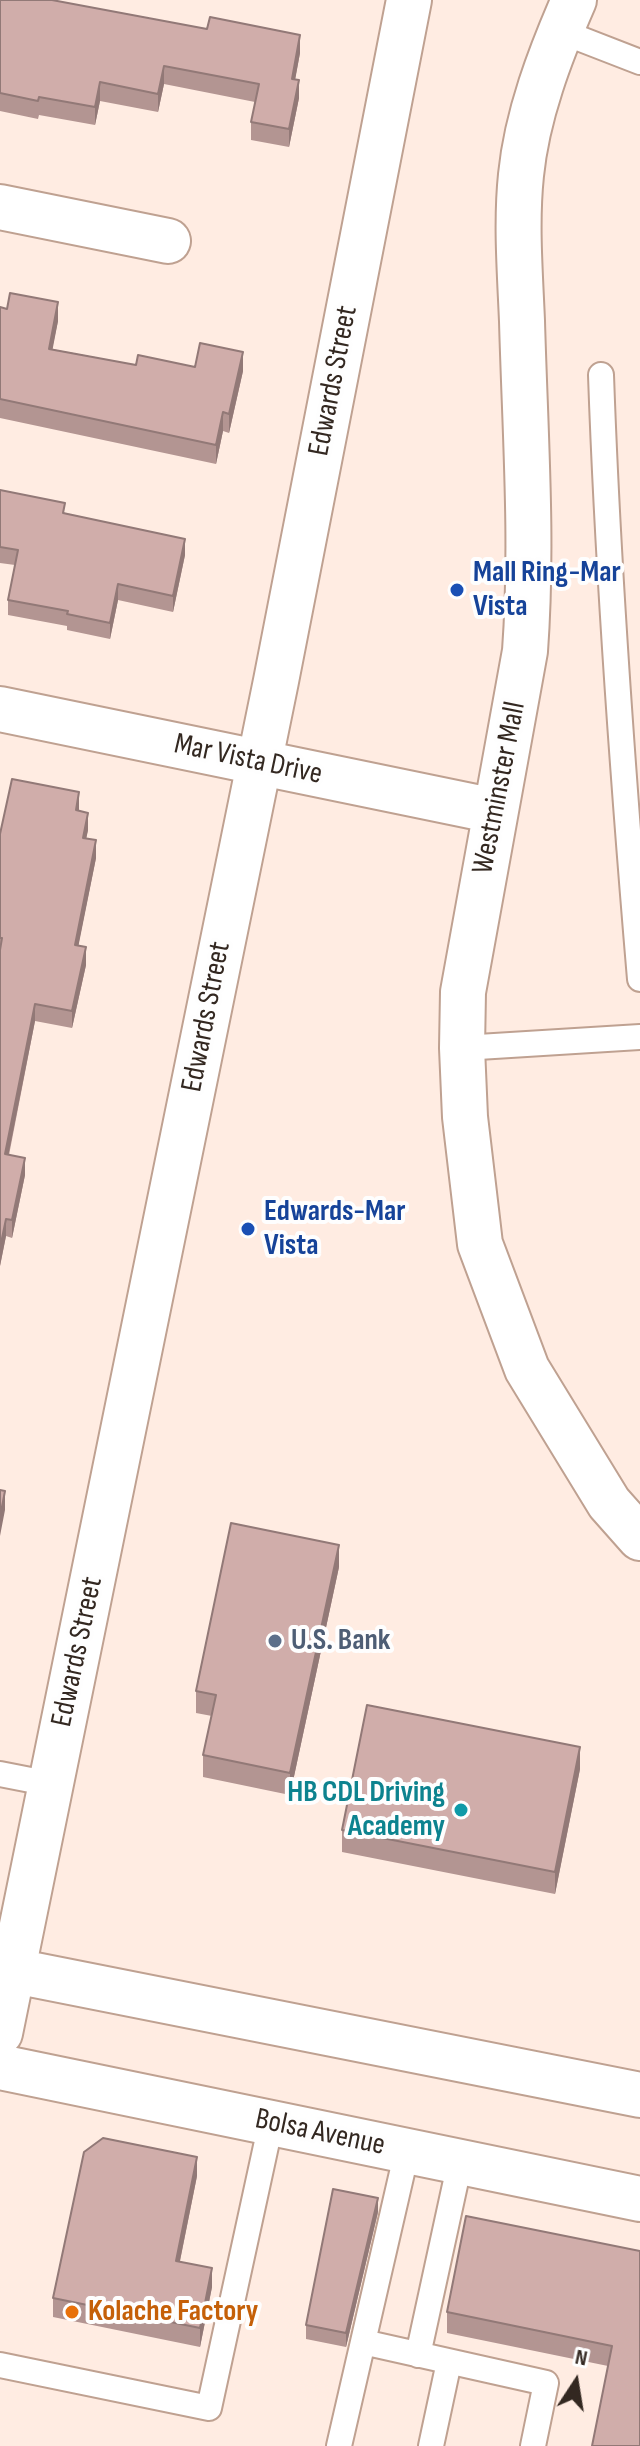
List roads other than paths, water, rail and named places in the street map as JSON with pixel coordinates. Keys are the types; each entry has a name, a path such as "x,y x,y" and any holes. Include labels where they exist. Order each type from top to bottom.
{"street":[{"name":"Edwards Street","path":"0,2033 7,1970 51,1784 259,762 409,0"},
{"name":"Westminster Mall","path":"567,16 531,119 521,175 519,241 529,512 529,600 525,651 463,992 465,1117 480,1244 527,1369 609,1503 640,1538"},
{"path":"0,207 168,241"},
{"name":"Mar Vista Drive","path":"0,709 495,811"},
{"path":"7,1970 640,2095"},
{"name":"Bolsa Avenue","path":"0,2067 640,2199"}],"lane":[{"path":"567,16 640,62"},
{"path":"601,375 617,673 640,979"},
{"path":"462,1048 640,1037"},
{"path":"0,1774 51,1784"},
{"path":"0,2365 209,2408 271,2123"},
{"path":"339,2446 407,2151"},
{"path":"418,2355 460,2162"},
{"path":"363,2342 546,2383 533,2446"},
{"path":"431,2446 449,2362"}],"place":[{"name":"Mall Ring-Mar Vista","path":"457,590"},
{"name":"Edwards-Mar Vista","path":"248,1229"},
{"name":"U.S. Bank","path":"275,1641"},
{"name":"HB CDL Driving Academy","path":"461,1810"},
{"name":"Kolache Factory","path":"72,2312"}]}
